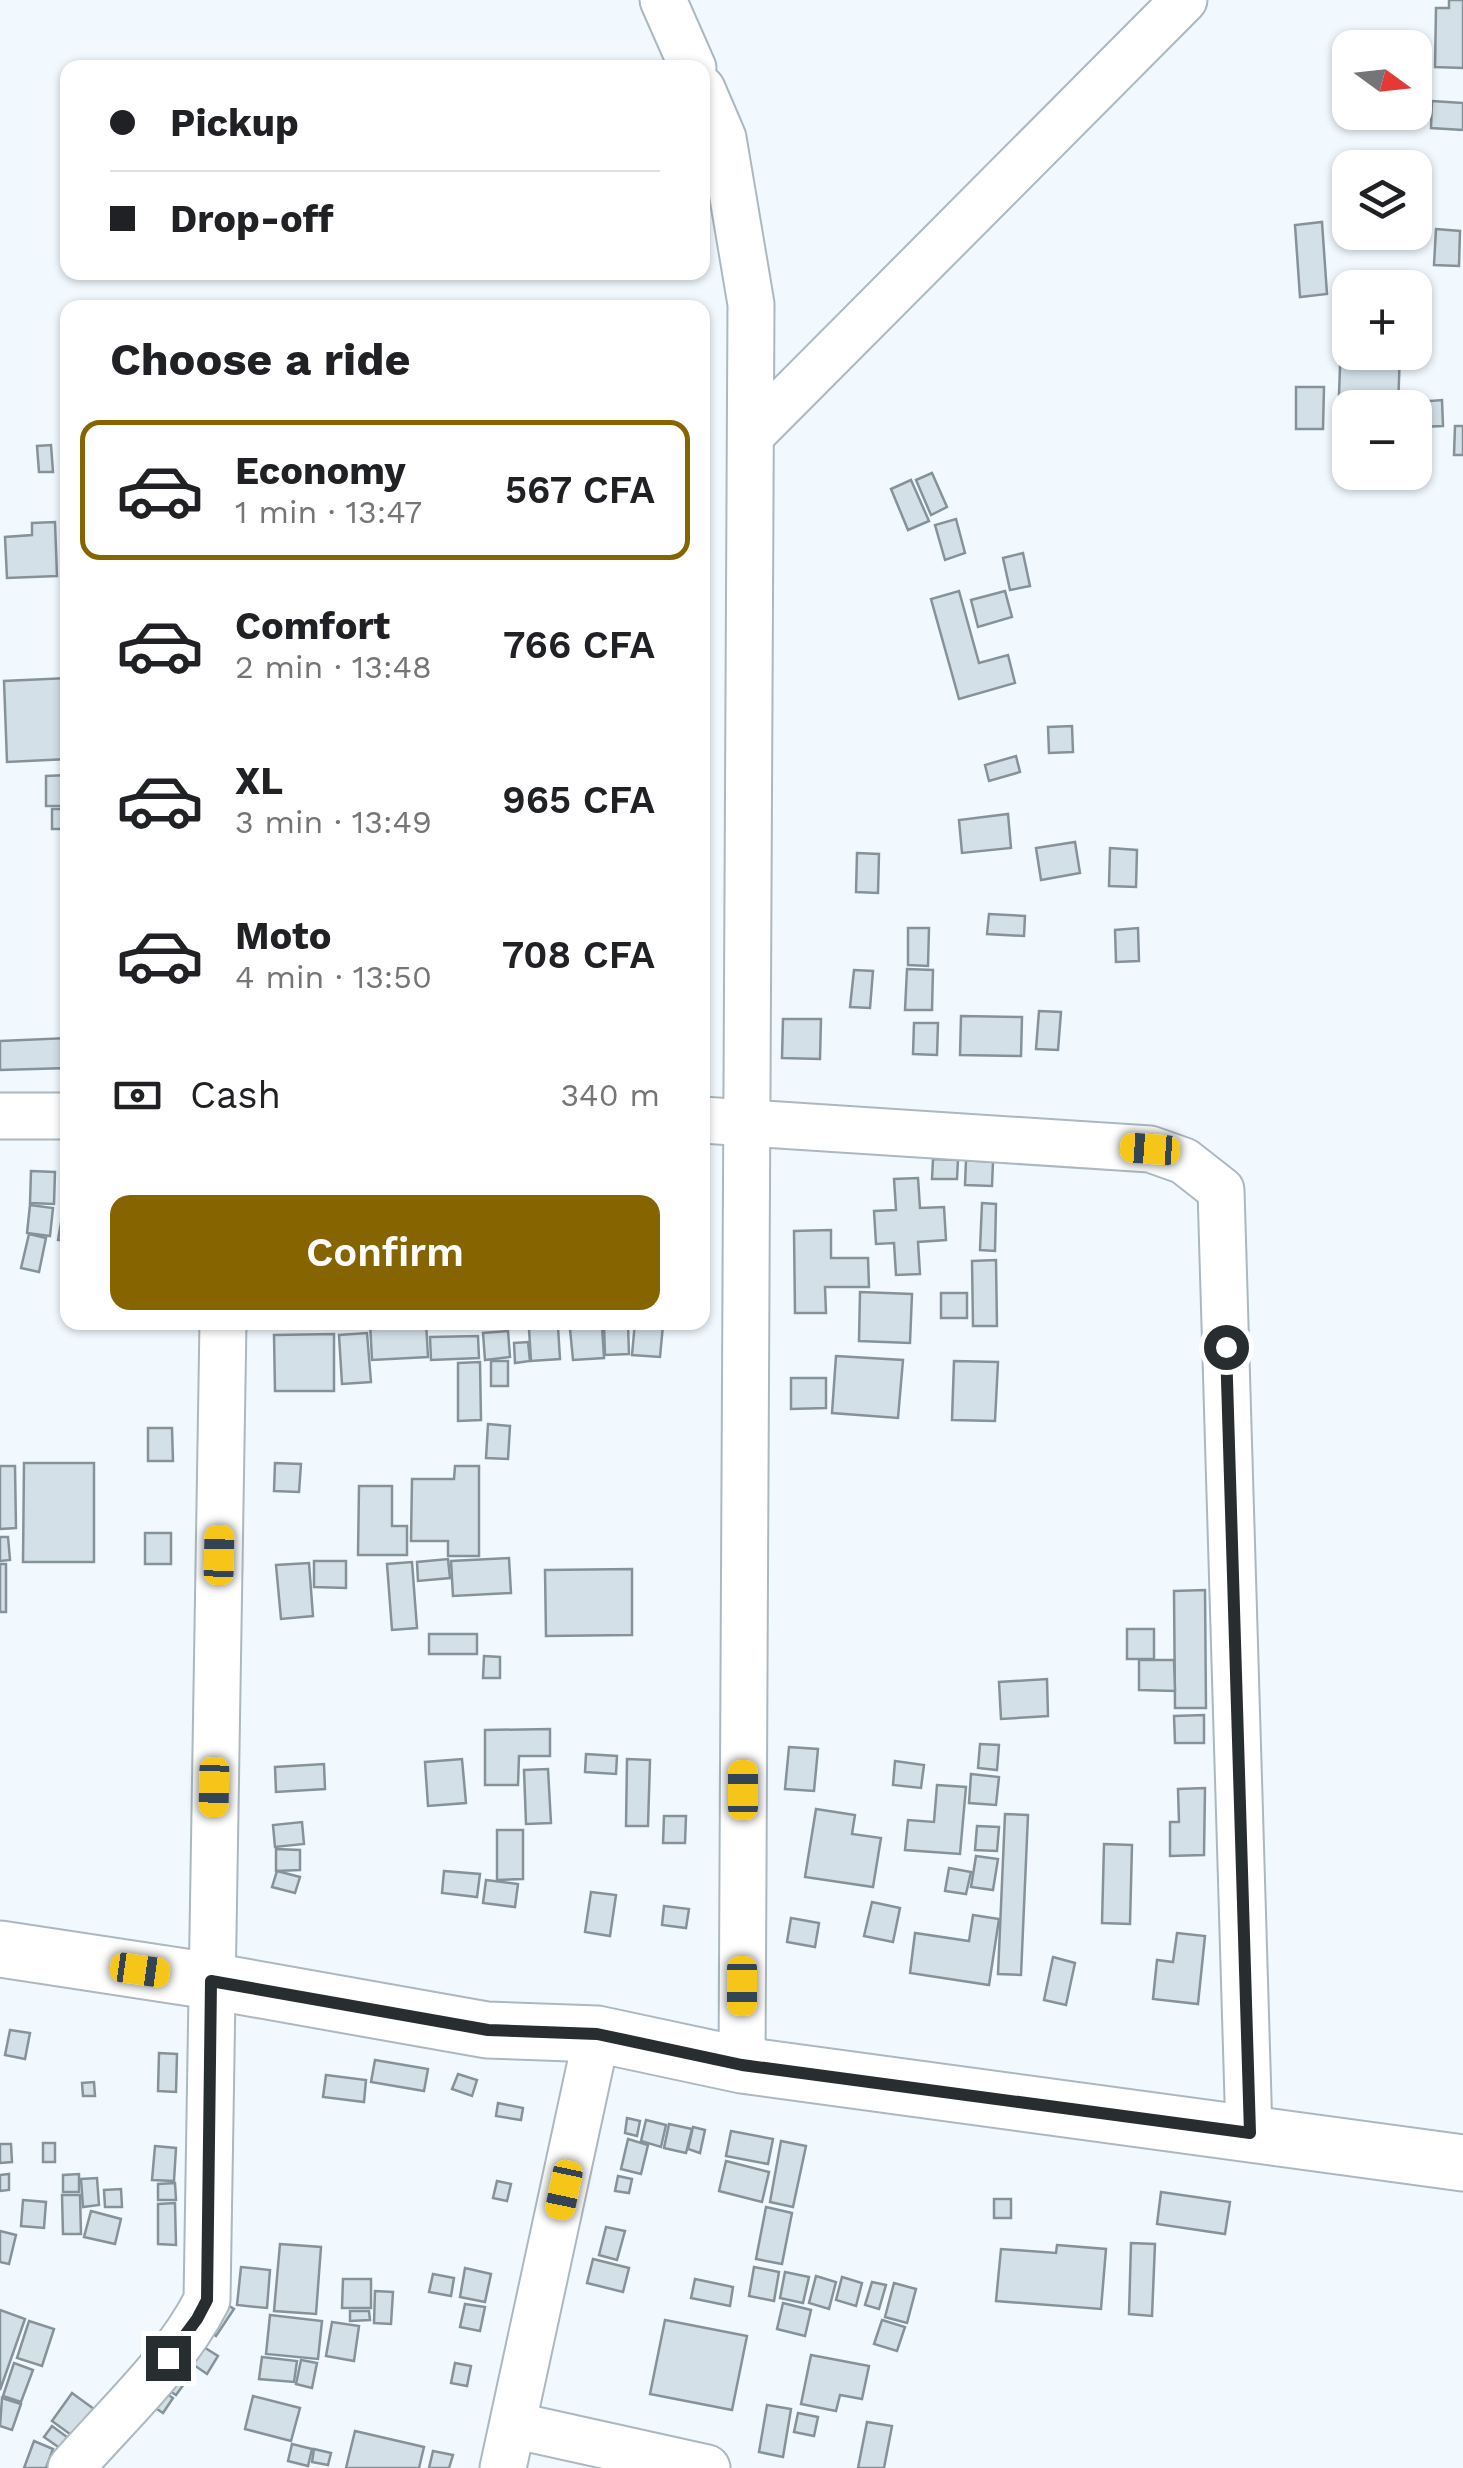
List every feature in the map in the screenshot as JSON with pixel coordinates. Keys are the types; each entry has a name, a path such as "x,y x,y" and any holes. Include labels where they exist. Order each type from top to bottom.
{"street":[{"path":"663,0 690,60"},
{"path":"751,435 1184,0"},
{"path":"710,108 723,138 751,304 742,2065"},
{"path":"0,1116 60,1116"},
{"path":"710,1120 1150,1149 1184,1162 1221,1190 1250,2133"},
{"path":"71,2468 168,2358 207,2300 223,1330"},
{"path":"0,1949 488,2030 597,2034 742,2065 1463,2163"},
{"path":"503,2468 597,2034"},
{"path":"514,2425 707,2468"}],"building":[{"path":"1449,0 1463,0 1463,68 1435,67 1436,8 1449,8"},
{"path":"1432,101 1463,103 1463,130 1432,128"},
{"path":"1322,222 1327,294 1300,297 1295,225"},
{"path":"1436,229 1460,231 1459,266 1434,265"},
{"path":"1340,370 1399,370 1399,390 1339,390"},
{"path":"1296,387 1324,387 1323,429 1296,429"},
{"path":"1442,400 1443,426 1432,426 1432,401"},
{"path":"1455,426 1463,426 1463,455 1454,455"},
{"path":"51,445 53,472 39,472 37,446"},
{"path":"932,473 947,507 931,515 916,480"},
{"path":"911,480 929,521 908,530 891,489"},
{"path":"956,519 965,553 945,560 935,525"},
{"path":"55,522 57,576 7,578 5,537 32,535 32,523"},
{"path":"1023,553 1030,586 1010,590 1003,558"},
{"path":"959,591 979,663 1008,655 1015,683 959,699 931,599"},
{"path":"1005,591 1012,617 978,627 971,600"},
{"path":"60,678 60,759 7,762 4,681"},
{"path":"1072,726 1073,752 1049,753 1048,727"},
{"path":"1016,756 1020,772 989,781 985,765"},
{"path":"60,775 60,806 46,806 46,776"},
{"path":"52,809 60,809 60,829 52,829"},
{"path":"1008,814 1011,848 962,853 959,820"},
{"path":"1075,842 1080,873 1041,880 1036,848"},
{"path":"1110,848 1137,850 1136,887 1109,886"},
{"path":"857,853 879,854 878,893 856,892"},
{"path":"989,914 1025,916 1024,936 987,934"},
{"path":"908,928 929,928 928,966 908,965"},
{"path":"1138,928 1139,961 1116,962 1115,930"},
{"path":"907,969 933,970 932,1010 905,1010"},
{"path":"854,970 873,971 870,1008 850,1007"},
{"path":"1039,1011 1061,1012 1058,1050 1036,1049"},
{"path":"961,1016 1022,1017 1021,1056 960,1055"},
{"path":"783,1019 821,1019 820,1059 782,1058"},
{"path":"914,1023 938,1023 937,1055 913,1054"},
{"path":"60,1038 60,1068 0,1070 0,1041"},
{"path":"933,1159 958,1160 957,1179 932,1179"},
{"path":"966,1160 993,1162 992,1186 965,1185"},
{"path":"31,1171 55,1172 54,1204 30,1203"},
{"path":"918,1178 920,1208 944,1207 946,1240 918,1242 920,1274 896,1275 894,1243 876,1244 874,1211 896,1210 894,1179"},
{"path":"982,1203 996,1204 995,1251 980,1250"},
{"path":"30,1205 53,1208 50,1236 27,1233"},
{"path":"831,1230 831,1258 868,1258 869,1287 825,1287 826,1313 795,1313 794,1231"},
{"path":"29,1234 46,1238 39,1272 21,1268"},
{"path":"996,1260 997,1326 973,1326 972,1261"},
{"path":"860,1292 912,1294 910,1343 859,1341"},
{"path":"941,1293 967,1293 967,1318 941,1318"},
{"path":"370,1330 426,1330 428,1357 372,1360"},
{"path":"529,1330 558,1330 560,1359 531,1361"},
{"path":"570,1330 602,1330 604,1358 573,1360"},
{"path":"604,1330 628,1330 629,1354 605,1355"},
{"path":"634,1330 663,1330 660,1357 632,1355"},
{"path":"508,1331 510,1357 485,1360 483,1333"},
{"path":"367,1333 371,1382 342,1384 339,1335"},
{"path":"334,1334 334,1391 275,1391 274,1335"},
{"path":"478,1336 479,1358 431,1360 430,1337"},
{"path":"528,1342 530,1361 515,1363 514,1343"},
{"path":"836,1356 903,1360 898,1418 832,1413"},
{"path":"491,1361 508,1361 508,1386 491,1386"},
{"path":"954,1361 998,1362 995,1421 952,1420"},
{"path":"480,1362 481,1420 458,1421 458,1363"},
{"path":"791,1378 826,1378 826,1408 791,1409"},
{"path":"488,1424 510,1426 508,1459 486,1458"},
{"path":"148,1428 172,1428 173,1461 148,1461"},
{"path":"24,1463 94,1463 94,1562 23,1562"},
{"path":"275,1463 301,1464 299,1492 274,1491"},
{"path":"0,1466 15,1466 16,1528 0,1529"},
{"path":"455,1466 479,1466 479,1556 448,1556 448,1541 411,1541 412,1479 454,1479"},
{"path":"359,1486 392,1486 392,1526 407,1526 407,1555 358,1555"},
{"path":"145,1533 171,1533 171,1564 145,1564"},
{"path":"0,1537 8,1537 10,1560 0,1561"},
{"path":"509,1558 511,1593 453,1596 451,1561"},
{"path":"448,1559 450,1578 418,1581 417,1562"},
{"path":"314,1561 346,1561 346,1588 314,1587"},
{"path":"412,1562 417,1628 392,1630 387,1564"},
{"path":"309,1563 313,1616 281,1619 276,1565"},
{"path":"0,1564 6,1564 6,1612 0,1612"},
{"path":"632,1569 632,1635 546,1636 545,1570"},
{"path":"1205,1590 1206,1708 1175,1708 1174,1591"},
{"path":"1127,1629 1154,1629 1154,1659 1127,1659"},
{"path":"429,1634 477,1634 477,1654 429,1654"},
{"path":"484,1656 500,1657 500,1678 483,1678"},
{"path":"1139,1660 1174,1660 1175,1691 1139,1690"},
{"path":"1047,1679 1048,1716 1001,1719 999,1682"},
{"path":"1204,1715 1204,1743 1175,1743 1174,1716"},
{"path":"550,1729 550,1756 519,1756 518,1785 485,1785 485,1730"},
{"path":"980,1744 999,1745 997,1770 978,1768"},
{"path":"789,1747 818,1749 814,1791 785,1789"},
{"path":"586,1754 617,1756 616,1774 585,1772"},
{"path":"462,1759 466,1803 428,1806 425,1762"},
{"path":"627,1759 650,1760 648,1826 626,1826"},
{"path":"895,1761 924,1765 921,1788 893,1785"},
{"path":"324,1764 325,1789 276,1792 275,1767"},
{"path":"548,1769 551,1823 526,1824 524,1770"},
{"path":"971,1774 999,1777 996,1805 969,1803"},
{"path":"937,1785 966,1787 960,1854 905,1850 908,1820 934,1822"},
{"path":"1205,1788 1204,1855 1170,1856 1170,1822 1179,1822 1178,1789"},
{"path":"816,1809 855,1815 852,1834 881,1838 873,1887 805,1877"},
{"path":"1005,1814 1028,1815 1021,1975 998,1974"},
{"path":"664,1816 686,1816 685,1843 663,1843"},
{"path":"302,1822 304,1844 275,1847 273,1825"},
{"path":"977,1826 999,1827 997,1851 975,1850"},
{"path":"497,1830 523,1830 523,1879 497,1880"},
{"path":"1104,1844 1132,1845 1130,1924 1102,1923"},
{"path":"276,1849 300,1850 300,1870 276,1871"},
{"path":"976,1856 998,1859 993,1890 971,1887"},
{"path":"949,1868 971,1872 966,1894 945,1891"},
{"path":"277,1871 300,1877 295,1893 272,1887"},
{"path":"444,1871 480,1874 477,1897 442,1893"},
{"path":"486,1880 518,1884 515,1907 483,1903"},
{"path":"591,1892 616,1895 610,1936 585,1932"},
{"path":"872,1902 900,1908 893,1942 864,1936"},
{"path":"664,1906 689,1909 686,1928 662,1925"},
{"path":"973,1915 999,1919 989,1985 910,1973 915,1933 969,1941"},
{"path":"791,1918 819,1923 815,1947 787,1942"},
{"path":"1177,1933 1205,1936 1198,2004 1153,1999 1157,1960 1173,1962"},
{"path":"1053,1957 1075,1963 1066,2005 1044,2000"},
{"path":"10,2030 30,2033 25,2059 5,2055"},
{"path":"159,2053 177,2054 176,2092 158,2091"},
{"path":"375,2060 428,2069 424,2091 371,2082"},
{"path":"458,2074 477,2080 472,2096 452,2089"},
{"path":"326,2075 366,2080 364,2102 323,2097"},
{"path":"94,2082 95,2096 83,2096 82,2083"},
{"path":"498,2103 523,2108 521,2120 496,2116"},
{"path":"627,2118 640,2121 637,2136 625,2133"},
{"path":"646,2120 666,2125 661,2147 641,2141"},
{"path":"669,2124 692,2129 686,2153 664,2148"},
{"path":"693,2127 705,2130 700,2153 688,2149"},
{"path":"731,2131 773,2139 768,2164 726,2156"},
{"path":"628,2139 648,2145 641,2174 621,2169"},
{"path":"781,2141 806,2146 793,2207 770,2202"},
{"path":"43,2143 55,2143 55,2162 43,2162"},
{"path":"0,2144 11,2144 12,2162 0,2163"},
{"path":"155,2146 176,2148 174,2181 152,2180"},
{"path":"726,2161 769,2172 762,2202 719,2191"},
{"path":"9,2174 9,2190 0,2191 0,2175"},
{"path":"79,2174 79,2192 63,2192 63,2175"},
{"path":"618,2176 632,2179 629,2193 615,2191"},
{"path":"97,2178 99,2205 83,2207 81,2179"},
{"path":"497,2181 511,2184 507,2201 493,2198"},
{"path":"175,2183 176,2200 158,2200 158,2184"},
{"path":"121,2189 122,2207 105,2207 104,2190"},
{"path":"1161,2192 1230,2202 1225,2234 1157,2224"},
{"path":"62,2195 80,2195 81,2234 63,2234"},
{"path":"994,2199 1011,2199 1011,2218 994,2218"},
{"path":"23,2200 46,2202 44,2228 21,2226"},
{"path":"175,2203 176,2245 158,2244 158,2204"},
{"path":"766,2207 792,2213 782,2264 756,2259"},
{"path":"91,2211 121,2219 115,2244 84,2237"},
{"path":"606,2227 625,2231 617,2260 599,2255"},
{"path":"0,2231 16,2235 9,2264 0,2262"},
{"path":"1131,2243 1155,2244 1152,2316 1129,2314"},
{"path":"280,2244 321,2247 316,2314 274,2311"},
{"path":"1057,2245 1106,2249 1101,2309 996,2301 1001,2249 1056,2253"},
{"path":"593,2259 629,2268 623,2292 587,2283"},
{"path":"241,2267 270,2270 267,2308 237,2305"},
{"path":"754,2267 779,2272 774,2301 749,2296"},
{"path":"465,2268 491,2274 485,2302 460,2297"},
{"path":"785,2272 809,2277 803,2303 780,2298"},
{"path":"433,2274 454,2278 451,2296 429,2292"},
{"path":"816,2276 836,2282 829,2309 809,2303"},
{"path":"842,2277 862,2283 856,2306 836,2300"},
{"path":"343,2279 371,2279 371,2308 342,2308"},
{"path":"695,2279 733,2287 730,2306 691,2298"},
{"path":"872,2282 886,2285 879,2309 865,2305"},
{"path":"894,2283 916,2289 907,2323 885,2317"},
{"path":"375,2291 393,2292 391,2324 374,2323"},
{"path":"218,2299 234,2309 216,2336 201,2326"},
{"path":"783,2303 811,2310 805,2336 777,2329"},
{"path":"465,2304 485,2307 480,2331 460,2327"},
{"path":"0,2310 25,2319 0,2390"},
{"path":"350,2311 369,2311 370,2320 350,2321"},
{"path":"270,2315 322,2321 318,2359 266,2354"},
{"path":"665,2320 747,2336 732,2410 650,2394"},
{"path":"882,2320 905,2327 897,2351 874,2344"},
{"path":"29,2321 54,2329 42,2366 17,2358"},
{"path":"332,2322 359,2326 354,2361 326,2356"},
{"path":"202,2346 218,2356 207,2374 191,2363"},
{"path":"811,2355 869,2366 862,2399 840,2395 836,2411 801,2404"},
{"path":"262,2357 297,2361 294,2382 259,2379"},
{"path":"301,2360 317,2363 312,2388 296,2384"},
{"path":"14,2363 33,2370 21,2402 3,2396"},
{"path":"455,2363 471,2366 467,2386 451,2383"},
{"path":"175,2364 191,2374 176,2395 160,2385"},
{"path":"158,2388 173,2398 163,2413 148,2403"},
{"path":"72,2393 94,2409 74,2437 52,2421"},
{"path":"253,2396 300,2408 291,2441 245,2429"},
{"path":"2,2398 21,2404 12,2430 0,2426"},
{"path":"767,2405 791,2409 783,2457 759,2452"},
{"path":"798,2413 818,2417 814,2436 794,2432"},
{"path":"867,2422 892,2426 884,2468 858,2468"},
{"path":"52,2426 71,2440 64,2451 44,2437"},
{"path":"355,2431 424,2447 419,2468 346,2468"},
{"path":"34,2441 53,2449 46,2468 24,2468"},
{"path":"292,2444 312,2449 308,2466 288,2461"},
{"path":"314,2449 331,2453 328,2465 312,2462"},
{"path":"433,2451 453,2455 449,2468 429,2468"}],"route":[{"path":"168,2358 207,2300 211,1981 488,2030 597,2034 742,2065 1250,2133 1226,1347"}]}
